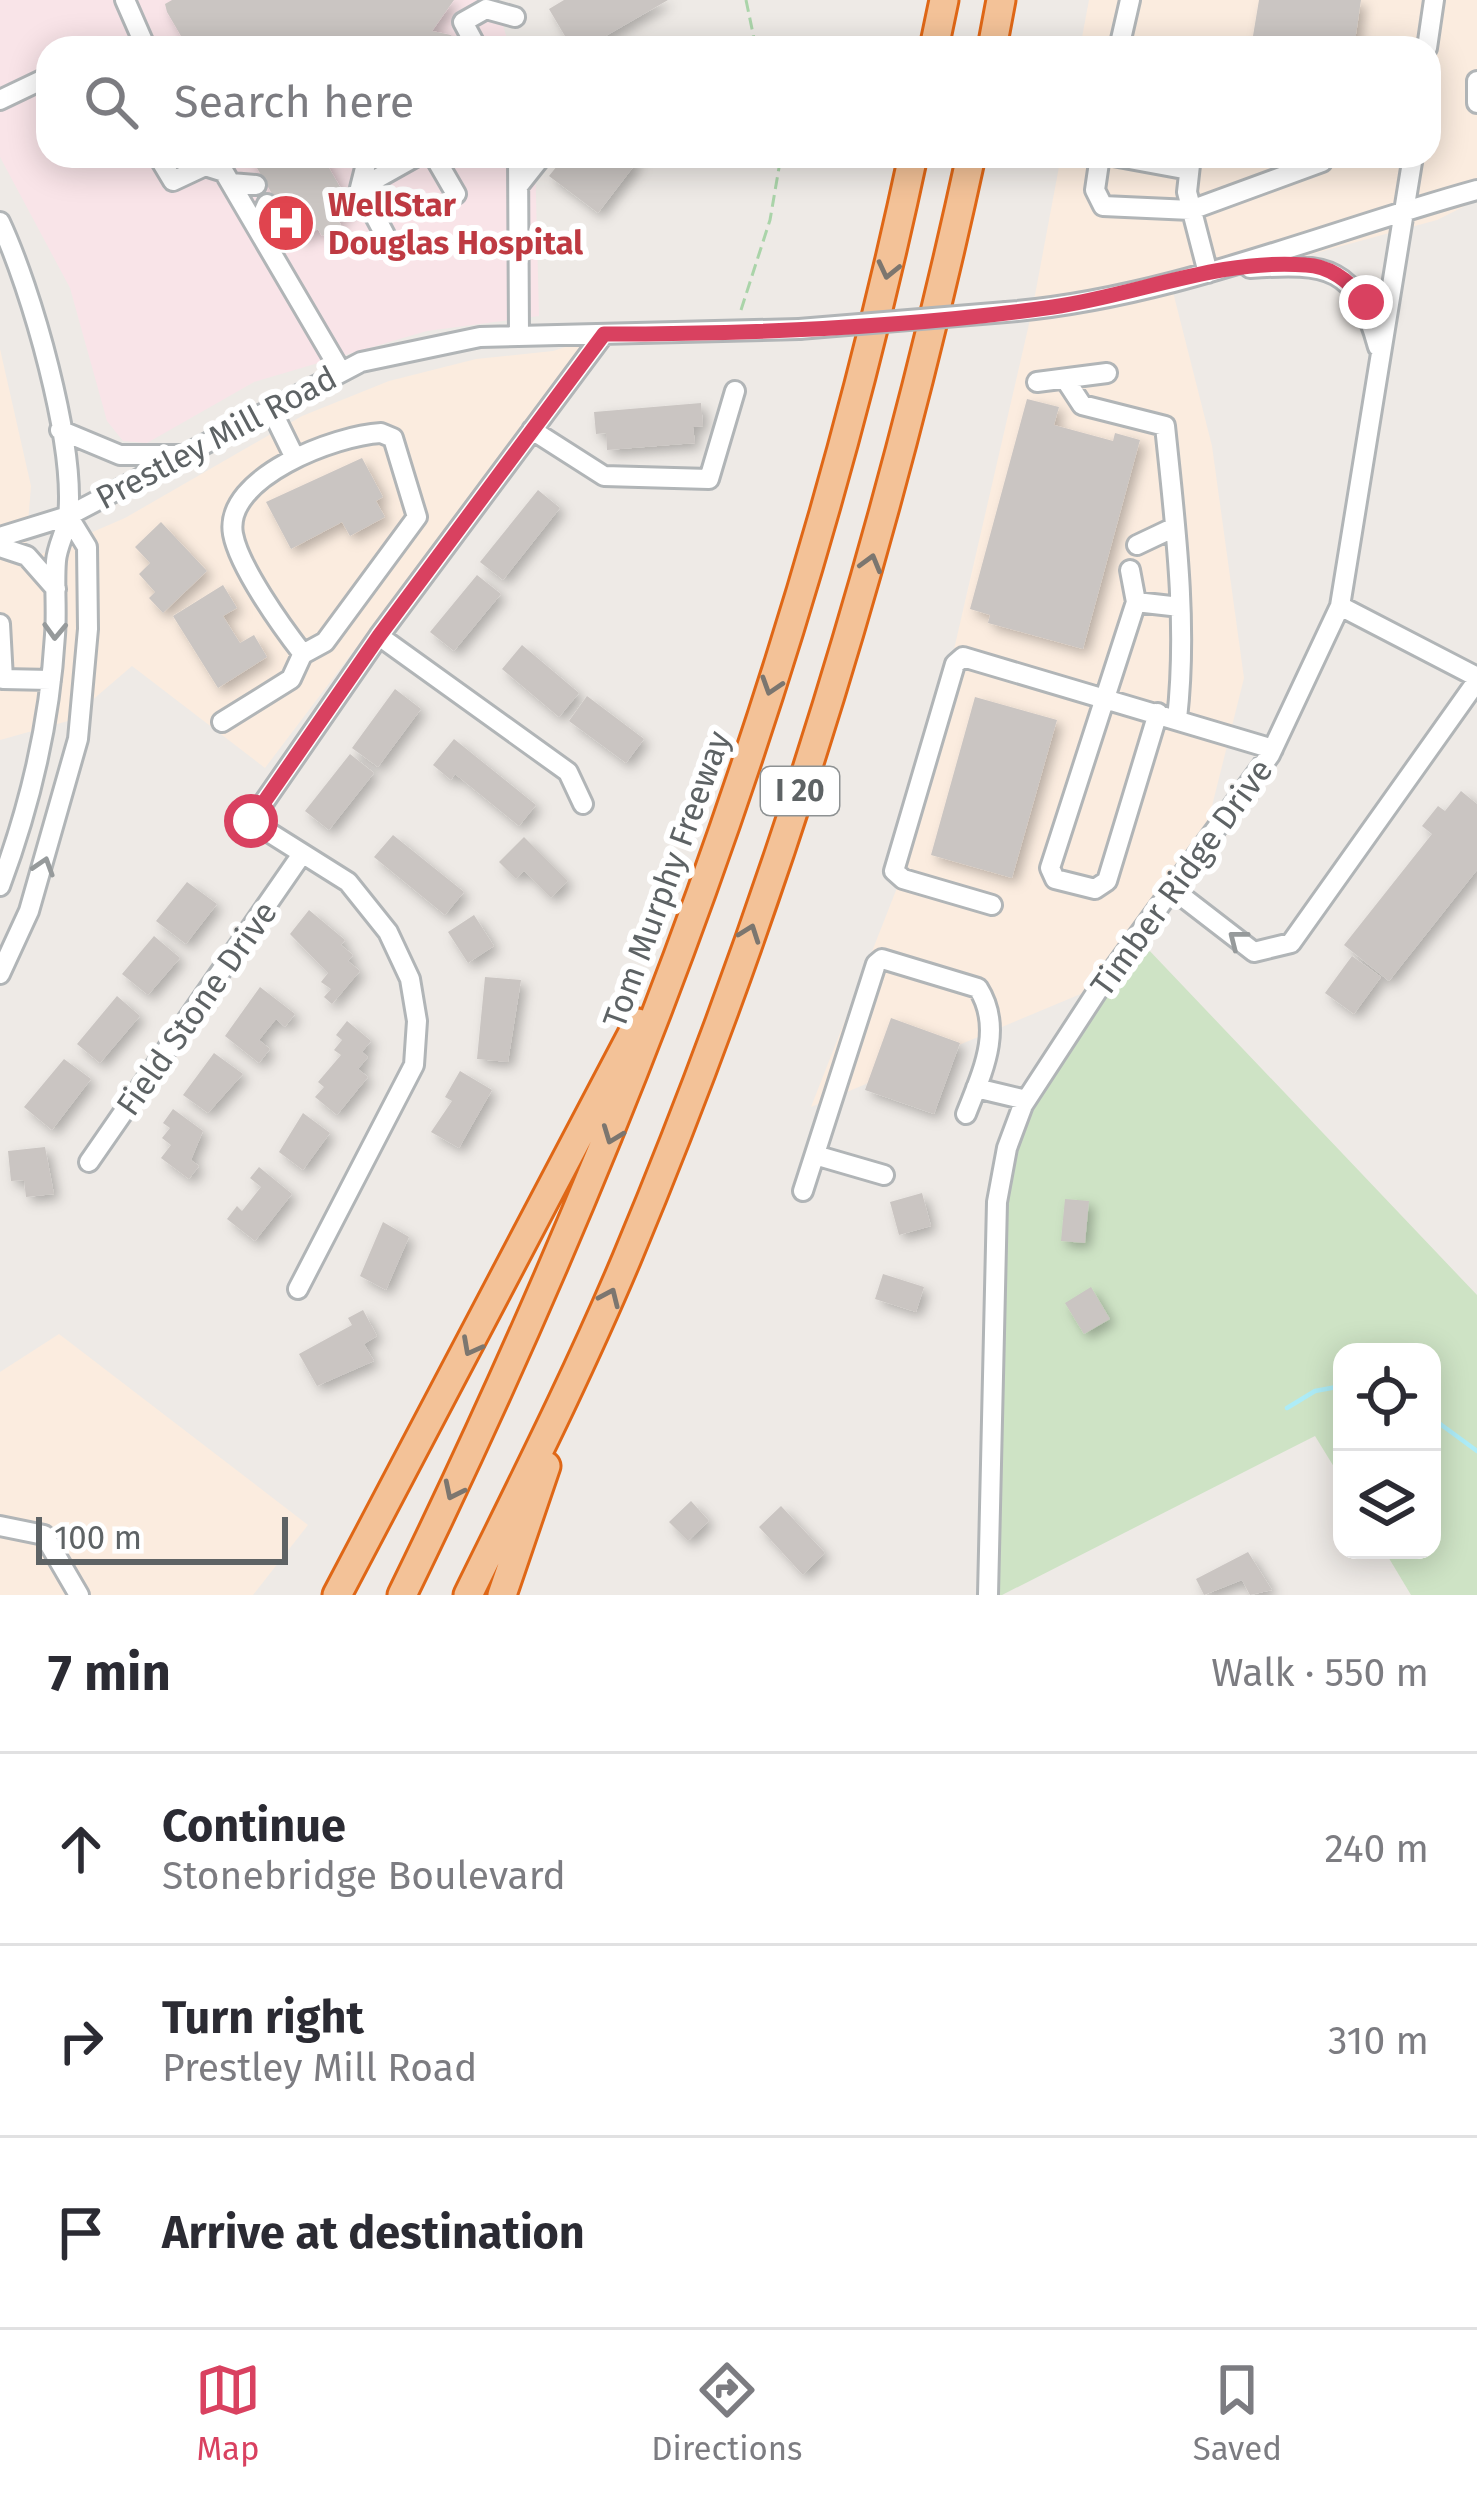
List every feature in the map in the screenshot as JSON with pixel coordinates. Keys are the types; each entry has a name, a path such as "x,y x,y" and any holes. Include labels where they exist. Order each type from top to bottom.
{"highway":[{"path":"936,36 944,0"},
{"path":"994,36 1001,0"},
{"name":"Tom Murphy Freeway","path":"402,1595 575,1225 698,908 821,529 910,168"},
{"name":"I 20","path":"468,1595 562,1404 696,1086 796,804 899,460 967,168"},
{"path":"337,1595 698,908"},
{"path":"502,1595 562,1404"},
{"path":"326,1595 357,1553"}],"street":[{"path":"125,0 141,36"},
{"path":"1122,36 1130,0"},
{"path":"1429,36 1434,0"},
{"path":"471,36 463,22 486,9 515,17"},
{"path":"1477,81 1477,103"},
{"path":"0,100 36,83"},
{"path":"165,168 173,181 205,168"},
{"path":"215,168 231,183 340,370"},
{"path":"365,168 360,188 386,235"},
{"path":"360,188 396,168"},
{"path":"441,168 456,194"},
{"path":"518,168 519,336"},
{"path":"518,185 532,168"},
{"path":"1098,168 1095,190 1103,206 1191,210 1306,168"},
{"path":"1191,168 1191,210 1215,272"},
{"name":"Timber Ridge Drive","path":"988,1595 997,1202 1007,1148 1026,1100 1096,993 1175,891 1273,749 1340,606 1411,168"},
{"path":"231,183 256,184"},
{"name":"Prestley Mill Road","path":"0,537 68,516 340,370 417,349 519,336 731,334 1075,304 1215,272 1477,190"},
{"path":"257,227 267,204"},
{"path":"0,222 17,258 60,430 68,516 56,556 51,680 28,797 0,886"},
{"name":"Prestley Mill Road","path":"1215,272 1310,264 1348,280 1366,302 1381,357"},
{"path":"298,1288 414,1064 417,1021 410,979 388,932 348,882 251,821 379,636 604,334"},
{"path":"1037,382 1107,373"},
{"path":"1065,379 1082,405 1165,426 1180,607 1183,671 1107,881 1095,889 1055,879 1050,868 1136,602 1130,570"},
{"path":"532,430 604,476 709,479 735,391"},
{"path":"271,409 294,456"},
{"path":"60,430 119,455 184,454"},
{"path":"222,722 291,679 303,653 325,642 417,517 393,438 362,434 294,456 238,503 233,535 303,653"},
{"path":"0,974 29,911 78,739 88,629 87,547 68,516"},
{"path":"1137,545 1175,527"},
{"path":"0,548 27,556 56,589"},
{"path":"1136,602 1180,607"},
{"path":"1175,891 1254,952 1273,951 1305,931 1477,679 1340,606"},
{"path":"0,624 1,680 51,680"},
{"path":"379,636 568,772 583,804"},
{"path":"992,904 903,879 894,871 955,664 974,657 1273,749"},
{"name":"Field Stone Drive","path":"89,1162 302,854"},
{"path":"803,1191 876,964 882,959 978,988 992,1021 966,1114"},
{"path":"976,1088 1026,1100"},
{"path":"815,1155 884,1175"},
{"path":"0,1526 44,1535 79,1595"}],"path":[{"path":"746,0 752,36"},
{"path":"731,334 763,247 779,168"}],"shaded area":[{"name":"WellStar Douglas Hospital","path":"0,0 495,0 506,36 36,36 36,168 535,168 539,316 427,331 254,382 147,443 123,441 107,421 70,288 0,157"},
{"path":"1089,0 1477,0 1477,200 1437,220 1173,292 1212,446 1244,678 1205,834 1146,946 1114,980 811,1107 902,875 1032,311 1059,168 1441,168 1441,36 1082,36"},
{"path":"590,339 265,768 132,666 68,721 0,740 0,349 31,486 25,561 125,518 302,416 389,381 476,359 553,351"},
{"path":"59,1334 308,1525 253,1595 0,1595 0,1372"}],"green space":[{"path":"1146,947 1477,1295 1477,1595 1411,1595 1389,1559 1441,1559 1441,1343 1333,1343 1333,1465 1315,1436 1002,1595 988,1595 997,1202 1023,1105"}],"building":[{"path":"172,0 454,0 432,31 452,36 181,36 165,4"},
{"path":"564,0 668,0 606,36 565,36 549,9"},
{"path":"1259,0 1361,0 1356,36 1253,36"},
{"path":"257,168 329,168 353,209 337,218 341,225 322,236 318,229 299,240"},
{"path":"555,168 632,168 598,213 549,176"},
{"path":"1027,399 1059,407 1054,425 1113,441 1115,433 1140,440 1083,649 988,623 990,615 970,609"},
{"path":"701,403 703,426 693,427 695,443 607,450 606,433 596,434 594,412"},
{"path":"362,458 383,497 376,501 385,517 350,536 342,522 291,549 266,502"},
{"path":"538,490 560,508 503,580 480,562"},
{"path":"161,522 207,571 163,613 149,598 155,592 139,574 150,563 135,547"},
{"path":"477,575 501,594 454,651 430,632"},
{"path":"223,585 237,608 223,616 240,643 254,635 267,657 218,688 173,616"},
{"path":"522,645 579,693 559,717 502,669"},
{"path":"395,689 421,709 378,767 352,748"},
{"path":"587,696 644,739 626,763 569,721"},
{"path":"975,697 1057,720 1012,878 931,855"},
{"path":"454,739 536,805 519,826 455,774 451,780 433,765"},
{"path":"350,754 374,773 329,830 305,811"},
{"path":"1461,791 1477,804 1477,870 1389,981 1344,945 1432,834 1422,826 1438,806 1445,811"},
{"path":"393,835 464,892 445,915 374,857"},
{"path":"524,837 568,881 551,898 524,871 516,879 499,862"},
{"path":"187,882 217,904 186,944 156,921"},
{"path":"309,910 345,940 341,945 353,955 348,961 360,971 332,1004 324,997 331,989 321,982 328,973 290,934"},
{"path":"474,915 494,946 468,963 448,932"},
{"path":"154,936 180,958 148,995 122,974"},
{"path":"1352,956 1381,977 1354,1014 1325,993"},
{"path":"485,977 521,980 508,1062 477,1059"},
{"path":"260,987 295,1014 285,1027 276,1019 259,1040 270,1049 259,1063 225,1036"},
{"path":"117,996 140,1016 100,1063 77,1044"},
{"path":"891,1018 960,1043 934,1114 865,1090"},
{"path":"347,1021 371,1041 362,1052 368,1057 358,1069 368,1077 337,1115 315,1097 324,1087 318,1082 341,1055 334,1050 342,1040 336,1035"},
{"path":"214,1053 243,1074 208,1113 183,1095"},
{"path":"64,1059 91,1079 52,1130 24,1107"},
{"path":"460,1071 492,1090 459,1148 431,1132 452,1101 445,1097"},
{"path":"173,1109 203,1131 191,1160 199,1166 189,1179 161,1158 171,1145 162,1138 170,1128 163,1123"},
{"path":"303,1113 330,1133 303,1170 279,1152"},
{"path":"45,1147 54,1194 26,1197 24,1180 11,1181 8,1151"},
{"path":"259,1167 292,1194 255,1241 227,1219 237,1206 242,1211 261,1187 250,1178"},
{"path":"922,1193 931,1226 899,1235 890,1202"},
{"path":"1065,1199 1089,1201 1085,1243 1061,1241"},
{"path":"383,1222 409,1237 386,1290 360,1276"},
{"path":"883,1274 924,1287 916,1312 875,1299"},
{"path":"1091,1287 1110,1319 1084,1334 1065,1303"},
{"path":"363,1310 377,1336 364,1344 374,1361 317,1386 299,1354 352,1325 348,1318"},
{"path":"691,1501 709,1521 688,1541 669,1522"},
{"path":"781,1506 825,1553 803,1575 759,1527"},
{"path":"1248,1552 1272,1590 1250,1595 1242,1580 1204,1595 1196,1579"}],"waterway":[{"path":"1287,1408 1315,1391 1333,1388"},
{"path":"1441,1425 1477,1451"}],"place":[{"name":"WellStar Douglas Hospital","path":"286,223"}],"route":[{"path":"251,821 379,636 604,334 737,334 1030,310 1221,270 1310,264 1348,280 1366,302"}]}
